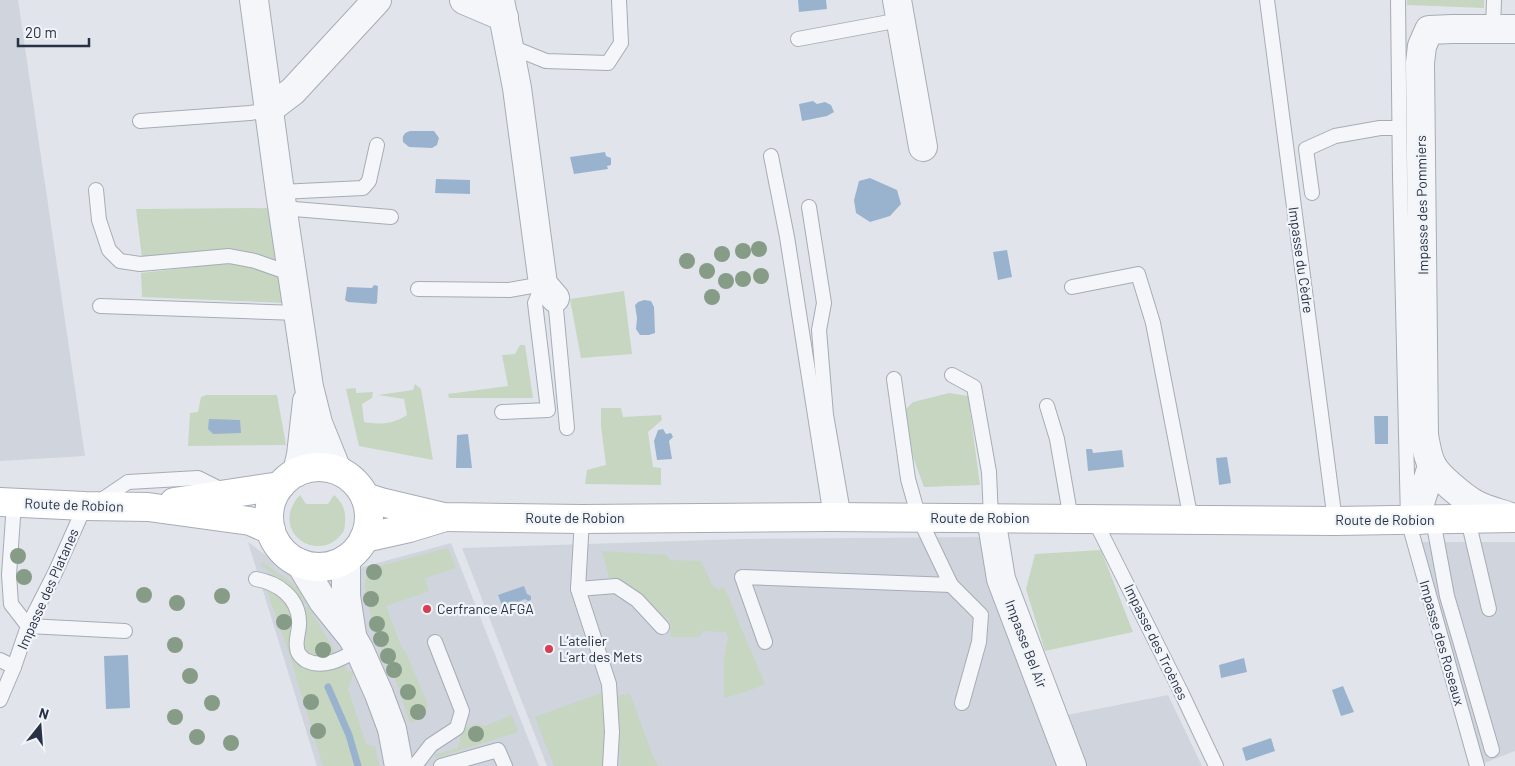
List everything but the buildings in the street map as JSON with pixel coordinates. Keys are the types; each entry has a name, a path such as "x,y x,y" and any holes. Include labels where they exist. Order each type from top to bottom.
{"main road":[{"path":"324,467 337,470 349,476 365,497 369,511 369,525 364,538 346,559 331,565 315,566 300,563 281,549 275,540 271,530 269,514 272,499 288,479 310,468 324,467"},
{"name":"Route de Robion","path":"148,506 229,494 288,479"},
{"name":"Route de Robion","path":"365,497 444,517 1190,520 1468,520 1514,518"},
{"name":"Route de Robion","path":"7,502 89,506 148,506 250,521 271,530"},
{"name":"Route de Robion","path":"364,538 409,528 444,517"}],"street":[{"path":"254,0 268,110 309,387 318,422 337,470"},
{"path":"268,110 293,91 377,0"},
{"path":"464,0 502,9 517,88 549,291"},
{"path":"898,10 923,146"},
{"name":"Impasse des Pommiers","path":"1432,466 1424,435 1420,73 1422,46 1429,30 1504,29"},
{"path":"288,479 302,448 309,387"},
{"path":"1420,520 1418,509 1432,466 1447,482 1475,504 1514,518"},
{"name":"Impasse Bel Air","path":"991,518 1001,580 1072,766"},
{"path":"346,559 346,596 356,643 379,694 392,729 412,765"},
{"path":"300,563 323,601 356,643"}],"lane":[{"path":"509,46 546,61 608,64 621,43 619,0"},
{"name":"Impasse du Cèdre","path":"1266,0 1336,520"},
{"path":"1398,0 1399,128 1420,520 1447,596 1492,750"},
{"path":"1494,0 1504,29"},
{"path":"798,39 898,10"},
{"path":"140,120 250,113 268,110"},
{"path":"1312,193 1306,149 1335,136 1380,128 1399,128"},
{"path":"281,200 363,188 369,181 376,145"},
{"path":"771,156 837,518"},
{"path":"96,190 99,220 106,242 109,250 120,261 140,264 230,256 255,261 292,274"},
{"path":"281,200 391,217"},
{"path":"809,207 824,303 819,330 837,518"},
{"path":"1072,288 1138,274 1153,323 1190,520"},
{"path":"418,289 549,291"},
{"path":"502,412 548,410 535,303 549,291"},
{"path":"549,291 567,428"},
{"path":"100,306 298,314"},
{"path":"952,375 974,388 989,472 991,518"},
{"path":"894,379 908,479 919,518 951,585 981,615 979,642 962,703"},
{"name":"Impasse des Troènes","path":"1047,406 1083,519 1181,692 1216,766"},
{"path":"89,506 128,482 198,478 229,494"},
{"path":"7,502 11,604 28,626 125,632"},
{"name":"Impasse des Platanes","path":"0,700 28,626 89,506"},
{"path":"582,519 578,590 609,684 612,732 610,766"},
{"name":"Impasse des Roseaux","path":"1420,520 1477,766"},
{"path":"1468,520 1489,610"},
{"path":"765,642 742,577 951,585"},
{"path":"256,579 269,581 288,593 296,604 300,622 296,637 297,650 302,658 311,663 335,662 356,643"},
{"path":"578,590 616,586 637,600 662,626"},
{"path":"412,765 431,745 457,728 462,711 435,642"},
{"path":"0,660 14,667"},
{"path":"441,766 498,750 505,766"}],"shaded area":[{"path":"0,0 18,0 85,456 0,461"},
{"path":"997,537 1062,716 1168,695 1202,766 547,766 462,548 742,539"},
{"path":"248,542 304,583 451,543 539,766 317,766"},
{"path":"1421,542 1515,542 1515,751 1482,764"}],"green space":[{"path":"1407,0 1484,0 1484,8 1407,5"},
{"path":"273,208 282,265 240,250 197,251 142,258 136,209"},
{"path":"228,263 244,264 279,276 286,303 142,297 141,273"},
{"path":"624,291 632,354 581,358 570,299"},
{"path":"520,345 525,345 533,398 449,398 448,394 508,386 502,355 515,354"},
{"path":"415,384 421,389 433,460 359,446 346,389 356,388 356,393 373,392 372,398 362,404 364,422 381,423 392,422 407,415 404,399 378,395 413,390"},
{"path":"949,393 968,396 980,485 924,487 913,457 905,410 913,402"},
{"path":"206,395 277,395 286,445 188,446 190,413 198,412 201,397"},
{"path":"601,408 621,408 623,417 661,415 662,420 648,432 653,467 661,468 661,485 585,484 587,470 606,465 601,426"},
{"path":"300,495 306,504 328,504 334,495 340,501 344,511 345,525 343,532 337,539 328,544 318,546 300,540 294,533 290,525 290,515 294,503"},
{"path":"448,548 456,568 425,578 429,591 386,606 402,649 404,649 428,705 421,717 410,723 399,691 409,687 409,684 399,688 376,637 366,595 365,582 369,569"},
{"path":"1101,550 1133,632 1045,651 1026,589 1035,554"},
{"path":"602,551 667,555 670,560 701,561 712,585 719,590 724,587 765,684 724,698 724,660 728,638 726,632 703,631 699,637 671,637 669,618 655,613 629,585 610,581"},
{"path":"262,562 296,586 307,603 303,605 297,595 261,565"},
{"path":"267,591 277,595 289,609 291,617 291,643 299,665 319,672 344,665 347,671 354,672 348,689 366,744 375,747 379,766 323,766 290,656"},
{"path":"308,606 336,653 314,658 304,650 302,642 303,610"},
{"path":"604,692 608,766 554,766 535,717"},
{"path":"630,694 658,766 620,766 615,696"},
{"path":"512,715 518,732 436,758 434,755 458,748 463,729 477,724 486,726"}],"water":[{"path":"798,0 826,0 827,9 799,12"},
{"path":"813,101 817,104 825,102 831,105 834,112 827,116 802,121 799,104"},
{"path":"410,131 434,131 439,138 437,145 432,148 409,147 403,142 403,136"},
{"path":"605,152 606,156 611,158 611,165 607,166 608,169 574,174 570,157"},
{"path":"870,178 897,190 901,204 890,216 870,222 856,213 854,200 859,181"},
{"path":"436,179 470,180 470,194 435,193"},
{"path":"1007,250 1012,277 998,280 993,252"},
{"path":"374,285 378,286 377,303 348,302 345,300 347,287 372,288"},
{"path":"644,300 651,301 654,307 655,333 649,335 640,335 636,329 635,305"},
{"path":"1374,416 1388,416 1388,444 1375,444"},
{"path":"209,419 240,420 241,433 213,434 208,429"},
{"path":"663,429 666,434 671,433 673,437 669,441 672,459 657,460 654,441 658,430"},
{"path":"468,434 472,468 456,468 457,435"},
{"path":"1086,449 1092,449 1093,453 1122,450 1124,467 1088,471"},
{"path":"1227,457 1231,483 1219,485 1216,458"},
{"path":"524,586 527,594 531,596 531,600 525,599 503,608 498,595"},
{"path":"128,655 130,708 106,709 104,656"},
{"path":"1244,658 1247,672 1221,678 1219,665"},
{"path":"1343,686 1354,712 1341,716 1332,690"},
{"path":"1271,738 1275,751 1246,761 1242,748"}],"waterway":[{"path":"328,687 349,735 358,766"}],"place":[{"name":"Cerfrance AFGA","path":"427,609"},
{"name":"L’atelier L’art des Mets","path":"549,649"}]}
